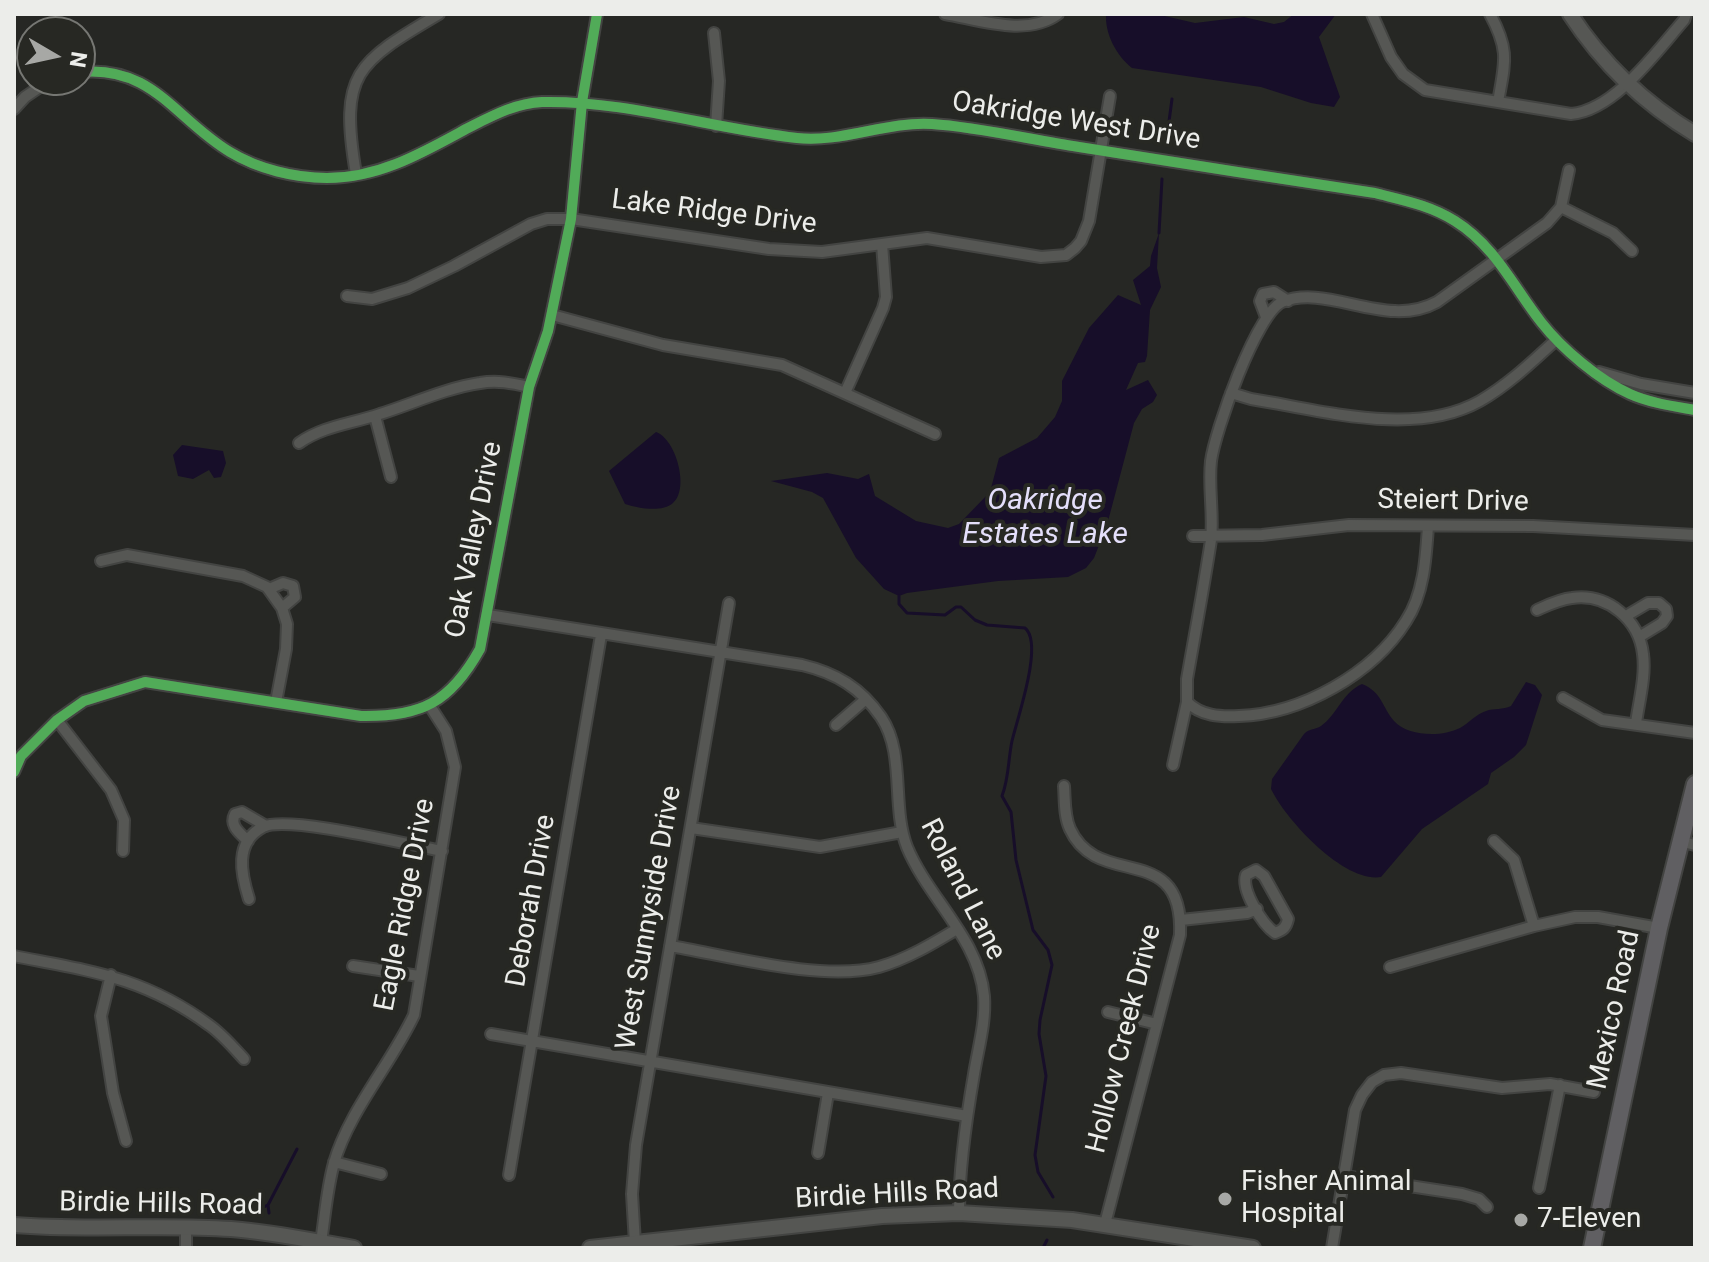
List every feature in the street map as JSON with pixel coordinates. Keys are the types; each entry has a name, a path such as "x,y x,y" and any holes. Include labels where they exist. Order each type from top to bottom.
{"main road":[{"path":"1570,14 1627,83 1695,134"},
{"name":"Mexico Road","path":"1593,1248 1659,928 1687,843 1695,784"},
{"name":"Birdie Hills Road","path":"590,1248 635,1243 702,1242 882,1216 959,1213 1105,1224 1215,1245 1253,1248"},
{"name":"Birdie Hills Road","path":"14,1225 49,1228 186,1227 276,1233 354,1248"}],"street":[{"path":"356,174 350,117 354,85 361,71 383,48 439,14"},
{"name":"Oak Valley Drive","path":"14,772 21,756 57,720 84,701 145,682 361,716 393,716 430,706 448,692 472,662 480,649 488,615 529,387 552,315 571,219 582,102 597,14"},
{"path":"945,14 1018,26 1039,24 1058,14"},
{"path":"1372,14 1391,57 1403,74 1417,86 1434,93 1560,114 1582,113 1601,105 1627,83 1686,14"},
{"path":"1490,14 1501,34 1505,51 1498,102"},
{"path":"714,33 719,81 716,126"},
{"name":"Oakridge West Drive","path":"96,72 109,72 144,83 229,152 255,164 309,177 330,178 386,169 500,111 537,102 582,102 802,139 931,124 1375,193 1416,203 1456,221 1498,258 1556,340 1614,386 1631,395 1695,410"},
{"name":"Lake Ridge Drive","path":"347,296 372,299 408,288 531,224 547,219 571,219 769,249 822,252 927,238 1041,257 1066,255 1081,241 1089,221 1110,96"},
{"path":"1173,765 1187,702 1187,679 1212,536 1211,459 1231,393 1266,317 1274,307 1288,301 1313,298 1403,313 1421,311 1538,230 1561,207 1569,170"},
{"path":"1561,207 1613,233 1632,251"},
{"path":"845,393 883,308 882,244"},
{"path":"1266,317 1261,308 1263,294 1274,292 1288,301"},
{"path":"552,315 663,345 782,365 935,434"},
{"path":"1231,393 1251,399 1389,420 1433,418 1456,412 1501,388 1556,340"},
{"name":"Oakridge West Drive","path":"1594,370 1641,384 1695,393"},
{"path":"299,443 324,429 480,383 506,381 529,387"},
{"path":"375,416 391,477"},
{"name":"Steiert Drive","path":"1193,536 1262,535 1349,525 1533,526 1695,535"},
{"path":"1187,702 1194,709 1226,716 1283,709 1317,695 1367,664 1396,635 1415,605 1426,558 1428,526"},
{"path":"101,561 127,555 243,576 269,589 282,608 287,624 286,649 276,702"},
{"path":"269,589 283,583 293,586 295,597 282,608"},
{"path":"1537,610 1575,597 1601,601 1626,616 1639,637 1644,658 1636,723"},
{"name":"West Sunnyside Drive","path":"635,1243 632,1175 729,603"},
{"path":"1626,616 1648,603 1659,603 1666,609 1667,616 1662,623 1639,637"},
{"name":"Roland Lane","path":"488,615 821,669 838,676 866,699 883,719 892,746 902,832 920,873 977,965 984,995 967,1116 959,1213"},
{"name":"Deborah Drive","path":"509,1175 601,635"},
{"path":"1563,698 1602,720 1695,733"},
{"path":"836,725 866,699"},
{"name":"Eagle Ridge Drive","path":"321,1242 334,1162 351,1124 400,1045 414,1015 455,767 446,731 430,706"},
{"path":"57,720 111,790 124,820 123,851"},
{"name":"Hollow Creek Drive","path":"1064,786 1069,828 1085,851 1109,864 1149,871 1162,879 1177,904 1181,920 1180,935 1105,1224"},
{"path":"248,841 235,827 235,814 242,812 266,826 296,824 442,851"},
{"path":"249,899 241,875 243,852 248,841 266,826"},
{"path":"691,828 820,847 902,832"},
{"path":"1494,841 1514,860 1534,926"},
{"path":"1256,870 1264,876 1288,919 1286,926 1275,933 1268,928 1257,909 1244,881 1246,875 1256,870"},
{"path":"1181,920 1247,913 1257,909"},
{"path":"1390,967 1575,917 1659,928"},
{"path":"670,946 807,970 844,973 879,967 912,955 957,929"},
{"path":"14,956 111,975 143,986 211,1026 244,1059"},
{"path":"353,966 419,976"},
{"path":"111,975 101,1016 113,1093 126,1141"},
{"path":"1108,1012 1157,1024"},
{"path":"491,1034 967,1116"},
{"path":"1332,1248 1358,1101 1372,1082 1384,1075 1401,1073 1502,1088 1560,1085 1594,1092"},
{"path":"1539,1188 1560,1085"},
{"path":"818,1153 828,1093"},
{"path":"334,1162 381,1174"},
{"path":"1344,1176 1462,1194 1479,1199 1487,1207"},
{"path":"186,1227 186,1248"}],"water":[{"path":"1106,14 1156,14 1195,23 1244,17 1274,24 1284,22 1294,14 1336,14 1319,37 1340,97 1334,107 1261,87 1132,68 1113,44 1107,29"},
{"name":"Oakridge Estates Lake","path":"1159,233 1157,268 1161,287 1150,310 1147,356 1145,362 1138,363 1126,390 1148,380 1157,395 1142,409 1134,423 1107,525 1094,558 1086,568 1068,577 998,581 899,596 884,589 856,558 823,498 771,481 827,473 858,479 869,474 875,496 916,521 948,528 959,524 990,492 999,458 1037,438 1055,417 1062,401 1062,381 1089,328 1118,295 1141,305 1133,280 1150,266"},
{"path":"656,432 663,436 675,454 680,476 678,496 663,508 625,504 609,471"},
{"path":"182,445 223,451 226,463 221,477 214,478 209,470 193,479 178,476 173,455"},
{"path":"1526,682 1535,685 1542,695 1526,745 1491,773 1488,784 1422,829 1381,877 1366,876 1334,860 1289,817 1271,789 1272,779 1304,734 1327,721 1349,693 1362,684 1378,696 1400,726 1417,733 1435,734 1460,728 1486,711 1511,706"}],"waterway":[{"path":"1166,144 1172,99"},
{"path":"1159,233 1162,179"},
{"path":"899,596 899,604 907,613 945,615 961,607 975,620 987,625 1025,628 1030,636 1031,665 1002,796 1011,812 1016,860 1033,930 1048,950 1052,965 1040,1020 1039,1034 1046,1076 1035,1155 1038,1172 1053,1197"},
{"path":"208,1209 246,1211 268,1205 297,1149"},
{"path":"268,1205 269,1213"},
{"path":"1043,1248 1047,1240"}],"cycle path":[{"path":"14,772 21,756 57,720 84,701 145,682 361,716 382,716 401,714 432,703 445,694 469,667 480,649 529,387 548,331 571,219 582,102 597,14"},
{"path":"96,72 126,77 145,86 211,139 241,158 277,171 315,178 346,177 382,169 503,111 542,102 637,110 766,134 814,139 932,124 1375,193 1436,211 1469,231 1492,254 1550,332 1570,353 1606,381 1646,400 1695,410"}],"place":[{"name":"Fisher Animal Hospital","path":"1225,1199"},
{"name":"7-Eleven","path":"1521,1220"}]}
